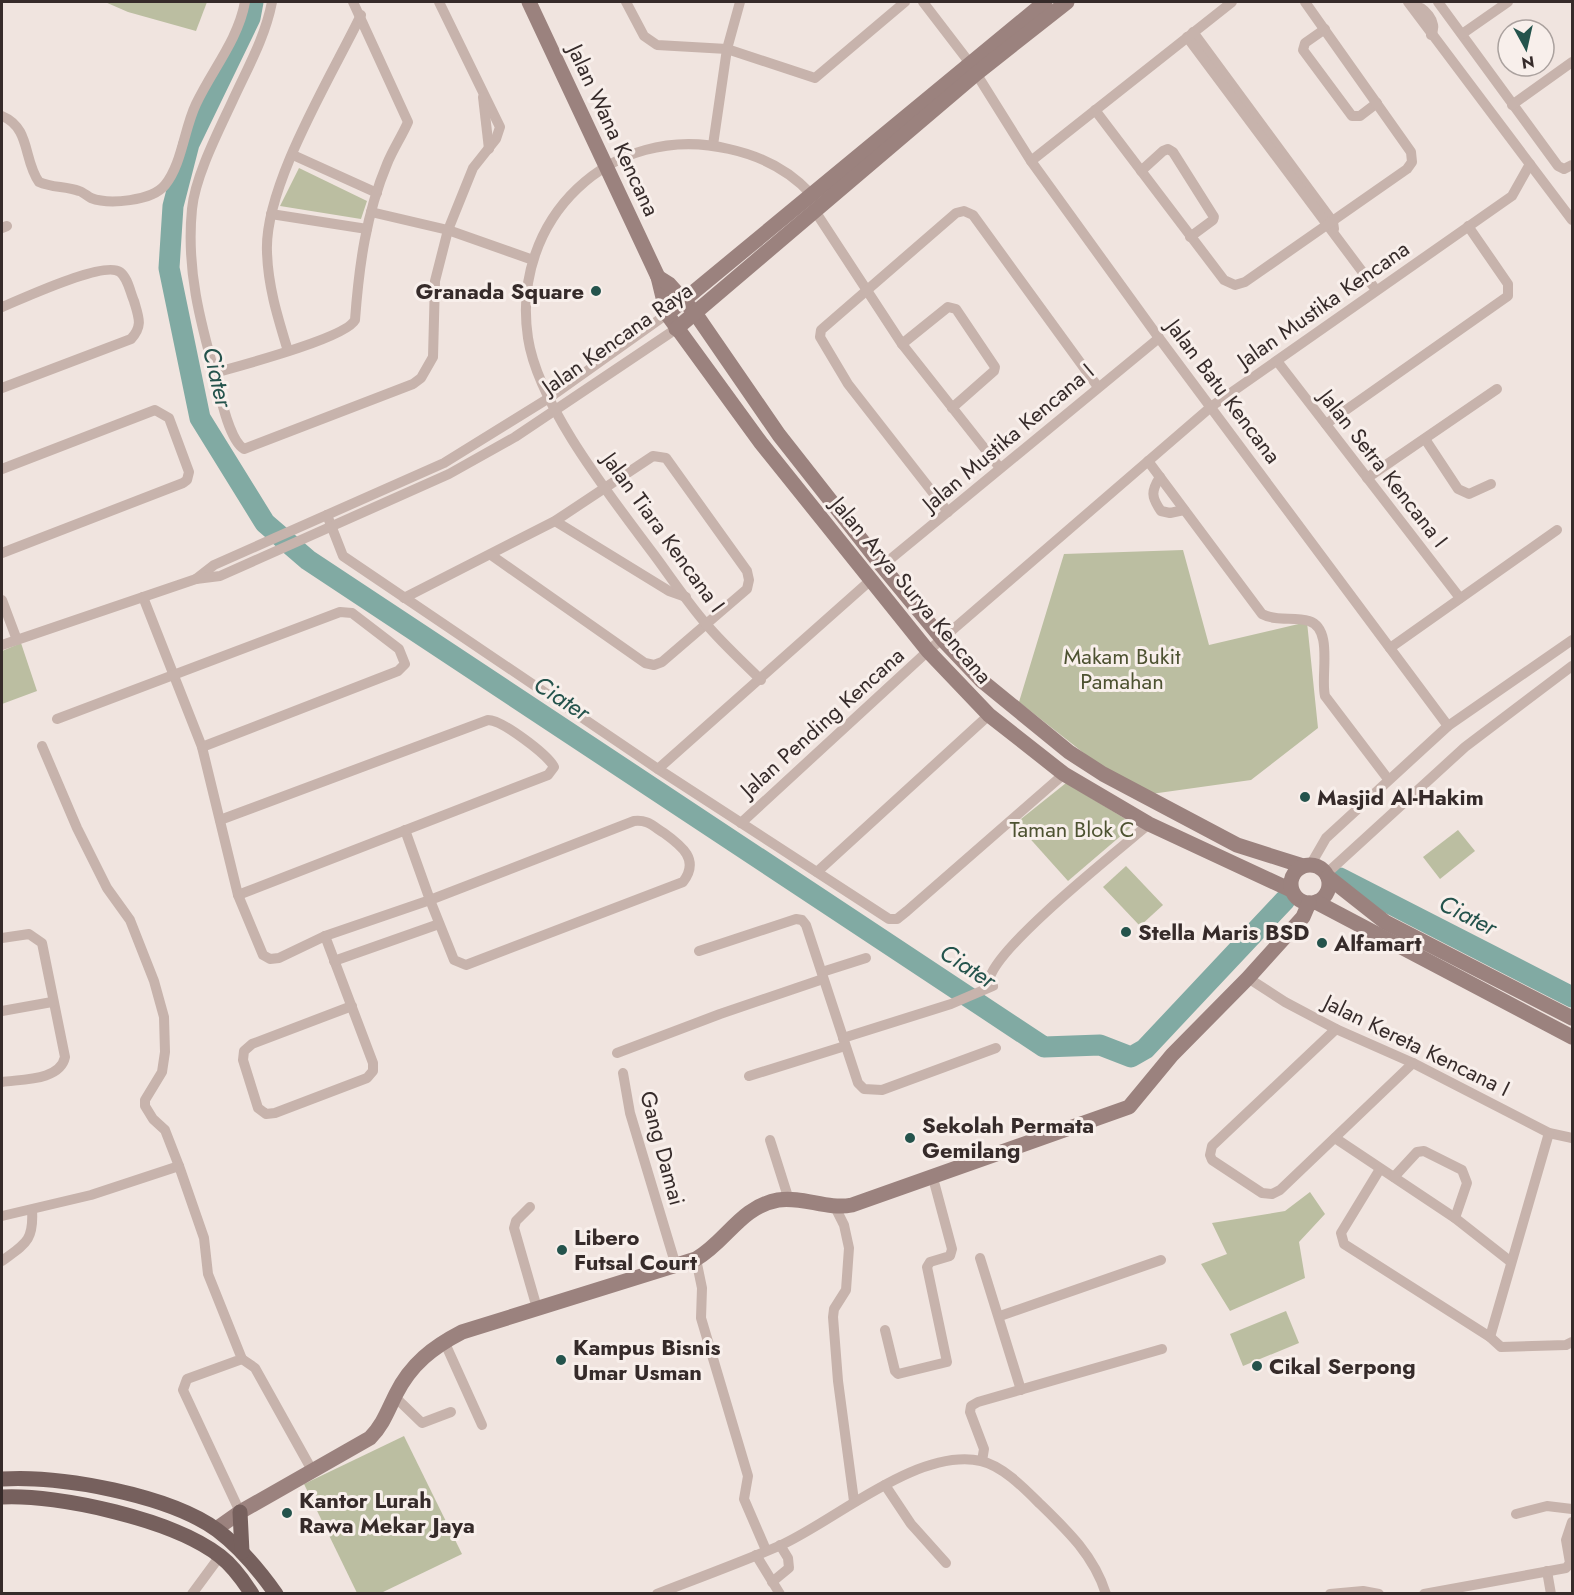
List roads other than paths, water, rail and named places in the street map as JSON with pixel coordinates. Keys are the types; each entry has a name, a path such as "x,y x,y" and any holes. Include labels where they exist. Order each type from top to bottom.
{"main road":[{"path":"2,1479 73,1481 161,1503 187,1513 216,1529 242,1552 276,1593"},
{"path":"2,1497 64,1501 126,1516 175,1532 220,1556 252,1593"},
{"path":"240,1512 242,1552"}],"street":[{"path":"2,116 14,122 22,133 32,169 39,182 80,191 90,198 104,201 124,200 157,192 172,175 196,104 226,52 240,22 245,2"},
{"path":"272,2 263,38 231,103 204,169 192,207 192,285 205,344 227,421 242,448 251,448 413,384 421,378 434,357 435,281 448,231 473,168 489,149 500,127 439,2"},
{"path":"214,373 288,351 352,325 355,320 359,261 370,212 387,164 408,122 361,15 353,2"},
{"name":"Jalan Wana Kencana","path":"529,2 658,277 667,315"},
{"path":"626,2 644,36 657,45 727,49 815,78 905,2"},
{"path":"713,145 727,49 740,2"},
{"name":"Jalan Batu Kencana","path":"923,2 973,68 1031,160 1159,338 1212,406 1448,726"},
{"name":"Jalan Kencana Raya","path":"2,645 196,579 220,576 449,474 515,437 676,329 815,211 1045,2"},
{"name":"Jalan Kencana Raya","path":"196,579 214,565 444,463 549,398 667,315 811,194 973,68 1067,2"},
{"path":"1031,160 1232,2"},
{"path":"1095,110 1224,280 1235,285 1245,282 1332,227 1407,169 1412,162 1411,152 1305,2"},
{"path":"1462,34 1508,2"},
{"path":"1410,3 1419,6 1429,16 1435,26 1431,34"},
{"path":"1410,3 1572,220"},
{"path":"1429,16 1439,4 1558,166 1564,169 1572,165"},
{"path":"288,351 270,290 267,250 271,208 293,155 361,15"},
{"path":"1325,29 1305,43 1304,50 1352,116 1360,117 1377,103"},
{"path":"1190,35 1376,290"},
{"path":"1512,105 1572,62"},
{"name":"Jalan Tiara Kencana I","path":"761,680 707,625 604,487 555,409 536,369 528,337 528,280 534,260 557,213 574,190 605,165 654,147 713,145 742,152 772,164 789,174 811,194"},
{"path":"1141,171 1163,151 1168,149 1173,152 1214,217 1190,237"},
{"path":"293,155 377,193"},
{"name":"Jalan Mustika Kencana","path":"944,640 1212,406 1512,196 1530,164"},
{"path":"815,211 902,344 1000,468"},
{"path":"370,212 448,231 534,260"},
{"path":"948,512 848,384 820,337 821,330 956,213 973,215 1098,387"},
{"path":"271,214 367,229"},
{"path":"1326,424 1508,296 1508,284 1468,226"},
{"path":"2,307 93,272 112,268 126,279 140,320 139,330 131,339 2,388"},
{"name":"Jalan Wana Kencana","path":"658,277 684,300"},
{"name":"Jalan Arya Surya Kencana","path":"684,300 778,435 882,566 982,681 1069,752 1103,774 1237,845 1307,865"},
{"path":"902,344 948,307 956,309 995,367 952,408"},
{"name":"Jalan Arya Surya Kencana","path":"667,315 761,443 928,651 989,715 1064,774 1149,824 1291,890"},
{"name":"Jalan Mustika Kencana I","path":"882,566 1159,338"},
{"name":"Jalan Setra Kencana I","path":"1277,361 1460,598"},
{"path":"1367,478 1497,389"},
{"path":"2,470 155,410 169,418 189,472 187,480 183,483 2,554"},
{"path":"1425,439 1458,489 1469,494 1491,484"},
{"path":"404,598 555,521 652,456 666,458 747,571 749,580 747,589 707,625 662,662 654,665 645,663 491,555"},
{"path":"1148,461 1262,614 1270,618 1309,621 1320,629 1325,643 1323,688 1325,696 1388,779"},
{"path":"1160,477 1152,489 1153,500 1161,511 1170,513 1184,510"},
{"path":"327,515 343,556 658,769 889,919 897,919 907,911 1064,774"},
{"path":"555,521 669,591 686,597"},
{"path":"1390,648 1557,530"},
{"path":"658,769 761,680 872,579"},
{"path":"143,597 175,673 202,747 238,895 261,952 268,958 279,958 325,936 430,900 634,821 646,821 683,846 689,857 689,874 683,882 466,965 457,963 450,955 430,900 405,830"},
{"path":"2,600 17,640"},
{"path":"57,719 345,611 361,620 399,649 403,655 405,664 398,672 202,747"},
{"name":"Jalan Pending Kencana","path":"741,823 928,651 944,640"},
{"path":"1572,640 1448,726 1388,779 1326,838 1307,865 1292,875 1291,890 1295,897 1312,902 1572,1037"},
{"path":"216,1529 240,1512 370,1438 383,1422 394,1396 414,1366 444,1341 479,1325 696,1259 711,1249 742,1216 765,1204 789,1200 835,1207 852,1205 1129,1107 1172,1055 1248,978 1303,917 1312,902 1327,892 1327,876 1465,747 1572,666"},
{"path":"817,872 989,715"},
{"path":"220,820 488,720 498,723 544,754 554,767 548,775 238,895"},
{"path":"42,746 77,828 107,888 130,920 154,981 164,1017 165,1052 162,1072 145,1100 145,1106 153,1119 165,1130 179,1166 204,1238 208,1274 242,1359 255,1368 313,1472"},
{"path":"749,1076 960,1001 991,987 990,977 994,966 1033,926 1149,824"},
{"path":"1307,865 1318,866 1327,876 1385,922 1572,1018"},
{"path":"699,951 796,919 802,920 806,925 858,1083 872,1091 882,1090 996,1048"},
{"path":"334,961 439,924"},
{"path":"2,938 29,934 39,939 65,1057 61,1067 52,1073 2,1082"},
{"path":"325,936 352,1006 373,1063 370,1076 275,1113 262,1112 258,1108 243,1060 244,1051 252,1044 352,1006"},
{"path":"617,1053 866,958"},
{"name":"Jalan Kereta Kencana I","path":"1248,978 1285,1002 1336,1029 1413,1063 1549,1132 1572,1138"},
{"path":"2,1011 52,1002"},
{"path":"1336,1029 1210,1150 1212,1160 1262,1193 1272,1194 1280,1190 1413,1063"},
{"name":"Gang Damai","path":"623,1073 630,1113 676,1266"},
{"path":"1490,1337 1549,1132"},
{"path":"1335,1138 1455,1218 1511,1262"},
{"path":"770,1140 789,1200"},
{"path":"1394,1177 1417,1152 1424,1151 1462,1170 1467,1183 1455,1218"},
{"path":"2,1216 91,1195 179,1166"},
{"path":"1380,1169 1341,1233 1341,1240 1490,1337 1501,1347 1566,1345 1572,1342"},
{"path":"885,1330 895,1371 898,1374 947,1362 927,1267 930,1262 950,1256 952,1252 933,1178"},
{"path":"530,1207 516,1221 514,1228 537,1308"},
{"path":"835,1207 844,1225 849,1248 846,1290 834,1310 834,1317 838,1381 854,1501"},
{"path":"2,1261 31,1236 32,1210"},
{"path":"980,1258 1021,1390"},
{"path":"696,1259 702,1288 701,1318 748,1476 744,1498 772,1582 780,1593"},
{"path":"1000,1317 1161,1260"},
{"path":"444,1341 482,1425"},
{"path":"982,1461 984,1449 970,1412 971,1406 1162,1349"},
{"path":"240,1512 183,1390 187,1379 242,1359"},
{"path":"394,1396 422,1423 451,1412"},
{"path":"657,1593 780,1545 885,1485 940,1464 982,1461 1024,1489 1062,1525 1095,1565 1107,1593"},
{"path":"885,1485 911,1524 946,1563"},
{"path":"1516,1514 1546,1506 1572,1509"},
{"path":"1424,1593 1558,1571 1569,1566 1570,1555 1566,1540 1572,1522"},
{"path":"772,1582 789,1568 788,1558 780,1545"},
{"path":"192,1593 220,1556"},
{"path":"1547,1571 1551,1593"},
{"path":"1330,1593 1363,1591 1379,1593"}],"waterway":[{"name":"Ciater","path":"253,2 250,18 189,144 173,206 169,268 200,418 265,523 308,560 1044,1047 1100,1045 1131,1057 1145,1049 1285,900"},
{"name":"Ciater","path":"1340,878 1572,997"}],"place":[{"name":"Granada Square","path":"596,291"},
{"name":"Masjid Al-Hakim","path":"1305,797"},
{"name":"Stella Maris BSD","path":"1126,932"},
{"name":"Alfamart","path":"1322,943"},
{"name":"Sekolah Permata Gemilang","path":"910,1138"},
{"name":"Libero Futsal Court","path":"562,1250"},
{"name":"Kampus Bisnis Umar Usman","path":"561,1360"},
{"name":"Cikal Serpong","path":"1257,1366"},
{"name":"Kantor Lurah Rawa Mekar Jaya","path":"287,1513"}],"park label":[{"name":"Makam Bukit Pamahan","path":"1122,668"},
{"name":"Taman Blok C","path":"1072,829"}]}
